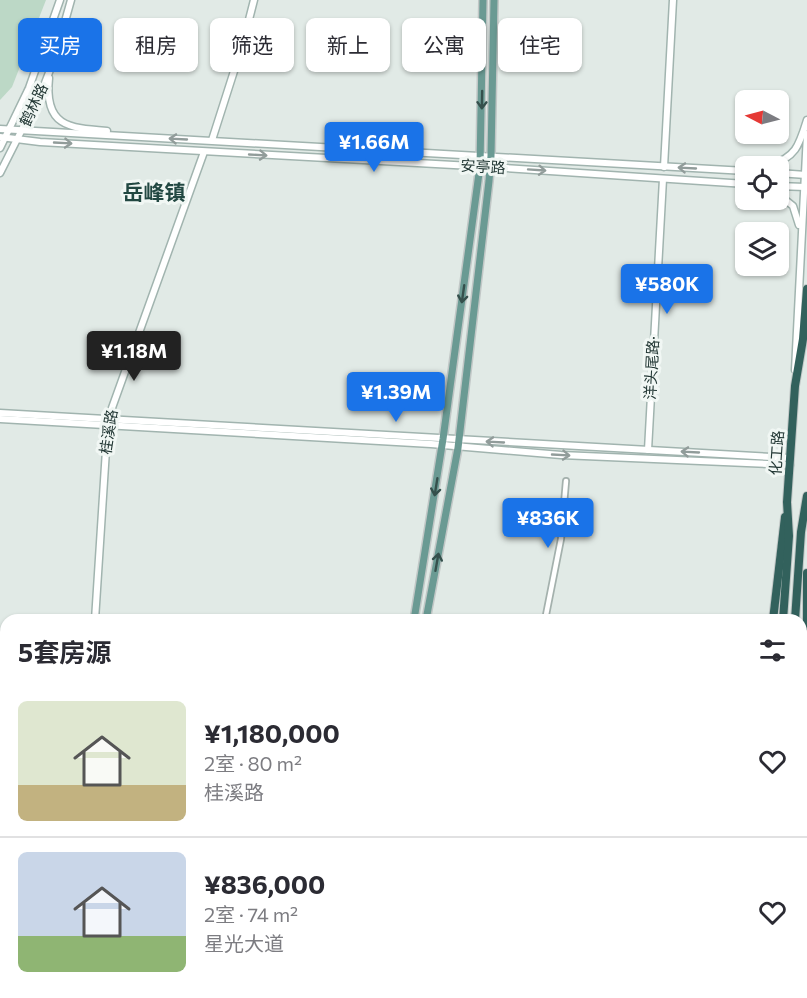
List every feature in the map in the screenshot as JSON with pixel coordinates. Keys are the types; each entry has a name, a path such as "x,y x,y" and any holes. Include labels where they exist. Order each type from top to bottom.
{"highway":[{"name":"化工路","path":"783,614 789,536 787,502 795,386 804,339 807,289"},
{"path":"795,614 801,532 807,496"},
{"path":"774,614 781,536 787,502"},
{"path":"806,505 807,510"},
{"path":"807,573 807,626"}],"main road":[{"name":"鹤林路","path":"0,148 40,61 60,0"},
{"name":"鹤林路","path":"65,18 71,0"},
{"path":"212,140 243,43 254,0"},
{"path":"415,614 443,442 480,166 483,0"},
{"path":"427,614 458,444 490,167 494,0"},
{"path":"664,167 673,0"},
{"name":"鹤林路","path":"0,174 49,72"},
{"path":"49,72 49,104 61,121 75,129 124,132 134,136"},
{"path":"789,156 800,145 807,120"},
{"name":"安亭路","path":"0,129 735,170"},
{"path":"795,386 795,339 807,134"},
{"name":"安亭路","path":"3,138 735,183"},
{"name":"桂溪路","path":"95,614 107,422 204,152"},
{"path":"789,174 806,175"},
{"name":"洋头尾路·","path":"648,450 663,179"},
{"path":"789,187 805,188"},
{"path":"789,204 793,207 801,235"},
{"path":"0,413 107,422 443,442 561,455 790,462"},
{"path":"0,419 107,422"},
{"path":"458,444 648,450 790,462"}],"street":[{"path":"546,614 561,539 566,481"}],"green space":[{"path":"0,0 46,0 39,18 18,18 18,72 12,87 0,100"}],"district":[{"name":"岳峰镇","path":"154,193"}]}
